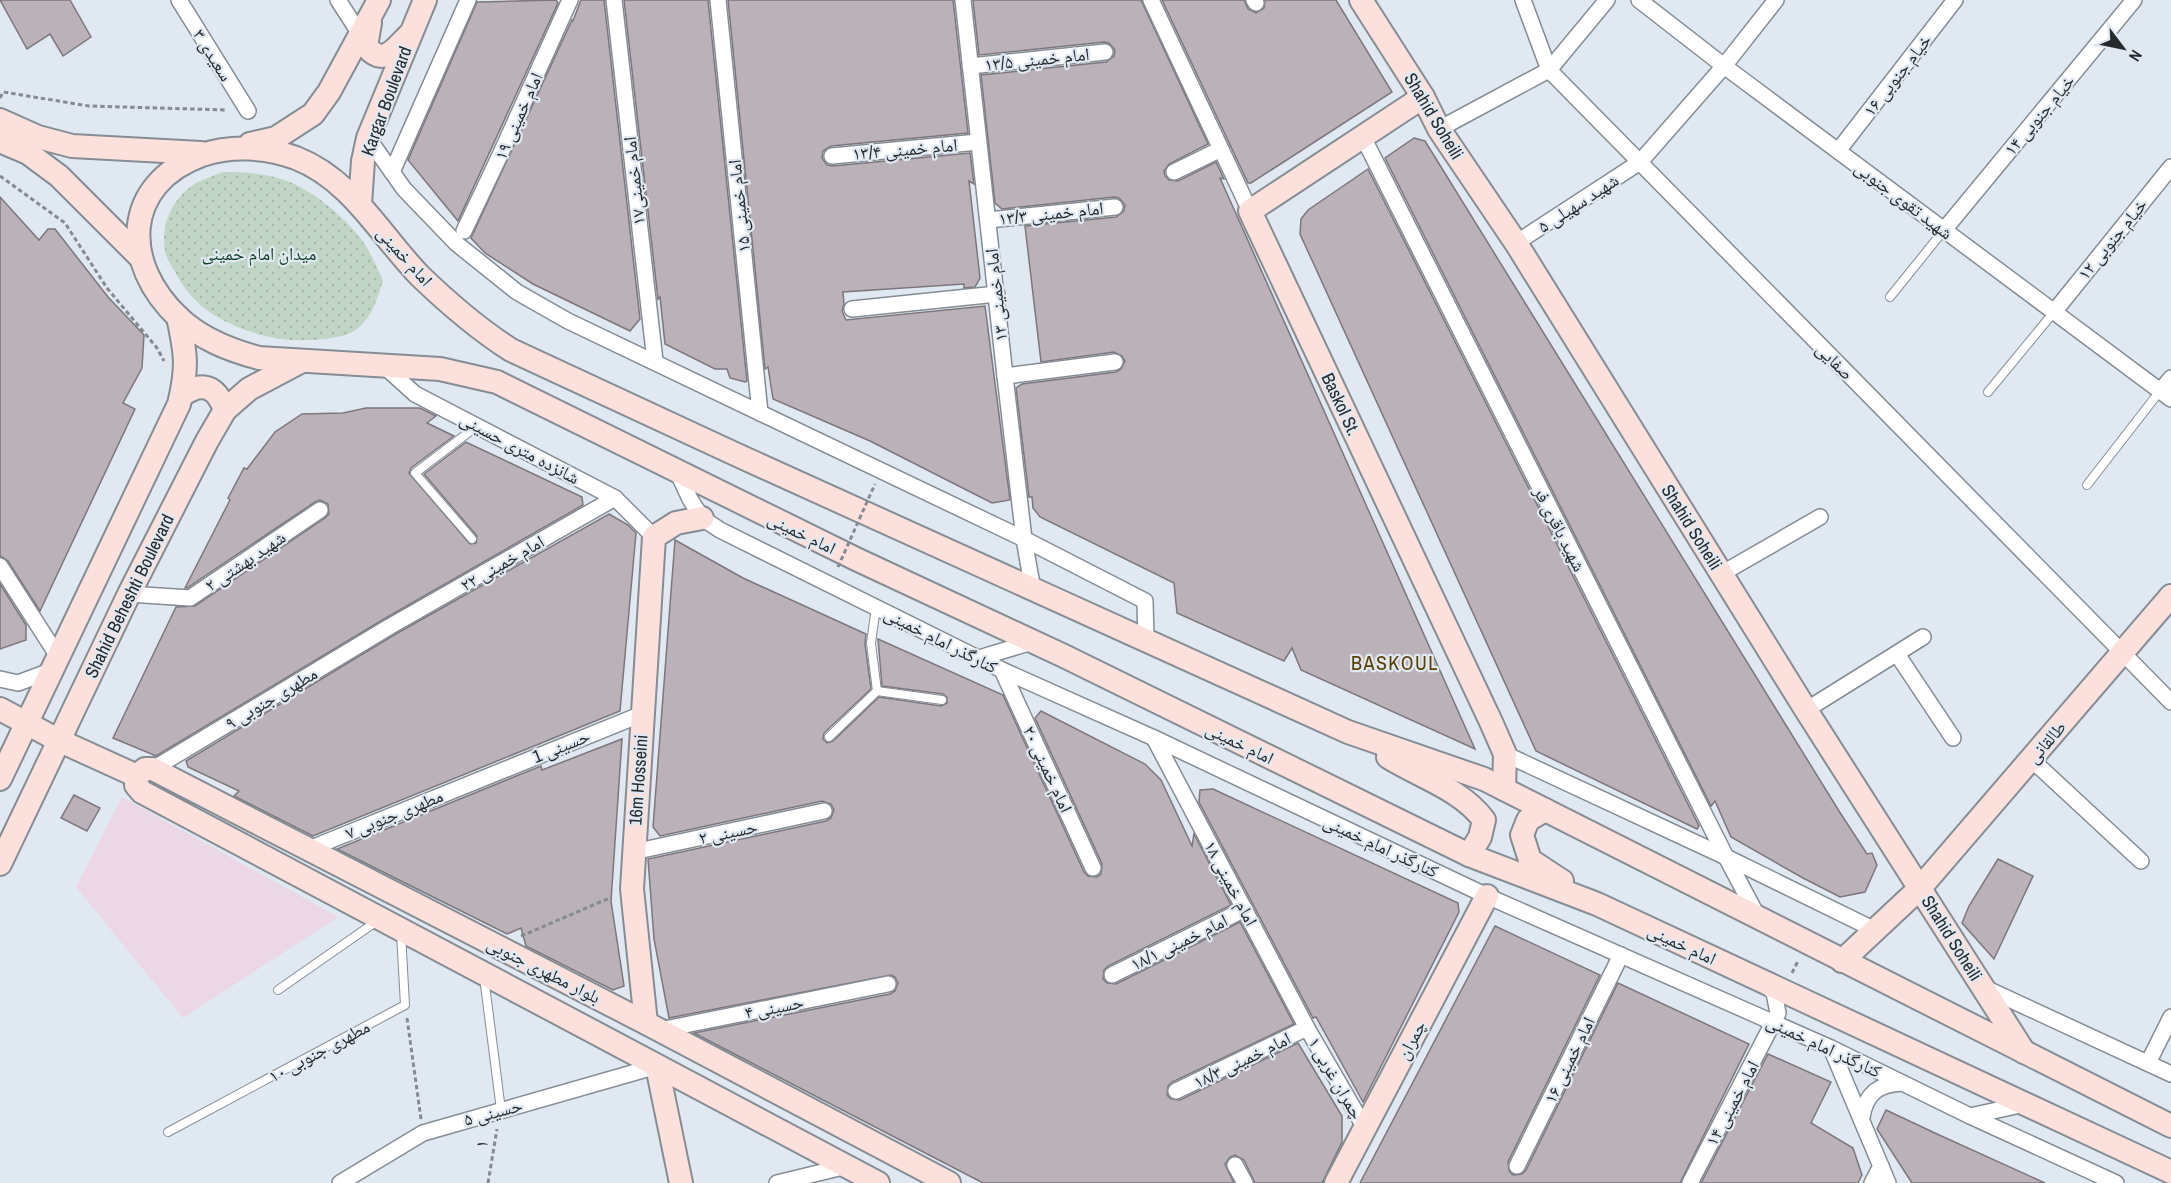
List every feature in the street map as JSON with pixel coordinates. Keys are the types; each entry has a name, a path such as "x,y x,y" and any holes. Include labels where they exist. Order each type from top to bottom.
{"main road":[{"name":"Kargar Boulevard","path":"360,204 363,161 368,138 425,0"},
{"name":"Shahid Soheili","path":"1361,0 1423,97 1439,129 1516,243 1806,710 2025,1054"},
{"path":"370,16 366,46 373,55 382,57 391,53 411,33"},
{"path":"139,256 141,212 149,195 173,169 209,153 276,138 313,114 329,92 370,16"},
{"path":"1250,211 1423,97"},
{"path":"0,120 38,137 72,146 209,153"},
{"path":"0,141 28,153 59,176 139,256 164,301 178,317"},
{"path":"59,176 72,146"},
{"name":"امام خمینی","path":"235,147 274,152 295,158 317,168 334,180 360,204 419,275 483,333 511,350 1348,732 1484,779 2171,1126"},
{"name":"Baskol St.","path":"1250,211 1505,754 1504,789"},
{"name":"امام خمینی","path":"178,317 196,332 237,353 259,358 440,369 497,382 856,559 1469,855 1597,904 2171,1172"},
{"name":"Shahid Beheshti Boulevard","path":"0,779 180,404 186,376 186,353 178,317"},
{"name":"Shahid Beheshti Boulevard","path":"0,864 129,594 225,410 249,389 300,362"},
{"path":"182,395 194,387 208,388 220,396 225,410"},
{"path":"654,537 676,523 702,518"},
{"name":"16m Hosseini","path":"653,1026 632,889 654,537"},
{"name":"طالقانی","path":"1842,961 1920,888 2171,596"},
{"name":"بلوار مطهری جنوبی","path":"0,710 58,740 145,773 309,849 653,1026 949,1183"},
{"path":"1348,732 1448,790 1475,809 1484,820 1480,837 1469,855"},
{"path":"0,742 0,767"},
{"name":"بلوار مطهری جنوبی","path":"145,773 136,785 142,792 878,1183"},
{"path":"1545,810 1528,820 1522,835 1530,860 1597,904"},
{"name":"چمران","path":"1336,1183 1487,897"},
{"path":"657,1065 681,1183"}],"street":[{"name":"سعیدی ۳","path":"179,0 248,111"},
{"path":"338,0 370,16"},
{"path":"392,172 468,0"},
{"name":"امام خمینی ۱۹","path":"464,231 570,0"},
{"name":"امام خمینی۱۷","path":"614,0 655,361"},
{"name":"امام خمینی ۱۵","path":"718,0 760,413"},
{"name":"امام خمینی ۱۳","path":"963,0 1024,539 1033,590"},
{"path":"1151,0 1250,211"},
{"path":"1523,0 1548,70"},
{"path":"1439,129 1548,70 1607,0"},
{"name":"شهید تقوی جنوبی","path":"1639,0 1724,66 2166,395"},
{"name":"شهید سهیلی ۵","path":"1516,243 1640,162 1724,66 1776,0"},
{"name":"خیام جنوبی ۱۶","path":"1838,151 1955,0"},
{"name":"خیام جنوبی ۱۴","path":"1944,230 2134,0"},
{"name":"امام خمینی ۱۳/۵","path":"970,66 1105,52"},
{"name":"صفایی","path":"1548,70 2171,702"},
{"name":"شهید باقری فر","path":"1363,137 1759,919"},
{"path":"368,138 404,189 457,244 517,292 568,321 1024,539 1144,601 1146,640"},
{"name":"امام خمینی ۱۳/۴","path":"832,156 978,142"},
{"path":"1174,172 1221,149"},
{"name":"خیام جنوبی ۱۲","path":"2054,312 2171,167"},
{"name":"امام خمینی ۱۳/۳","path":"987,220 1114,207"},
{"path":"852,309 997,294"},
{"path":"1005,376 1115,362"},
{"name":"شانزده متری حسینی","path":"383,364 415,394 615,498 654,537"},
{"path":"2166,395 2171,378"},
{"name":"کنارگذر امام خمینی","path":"677,471 702,518 720,530 1002,670 1154,738 1487,897 1831,1048 1970,1116 2116,1183"},
{"name":"امام خمینی ۲۲","path":"389,627 615,498"},
{"name":"شهید بهشتی ۲","path":"129,594 190,598 320,510"},
{"path":"1721,574 1820,517"},
{"path":"0,566 56,664 18,683 0,679"},
{"name":"مطهری جنوبی ۹","path":"145,773 389,627"},
{"path":"1806,710 1923,637"},
{"path":"979,658 1032,642"},
{"path":"1897,654 1953,738"},
{"name":"امام خمینی ۲۰","path":"1002,670 1093,867"},
{"name":"حسینی 1","path":"479,779 642,714"},
{"name":"امام خمینی ۱۸","path":"1154,738 1307,1028"},
{"path":"1505,754 1726,857 1875,930"},
{"path":"2031,759 2141,861"},
{"name":"مطهری جنوبی ۷","path":"309,849 479,779"},
{"name":"حسینی ۲","path":"633,852 824,812"},
{"name":"امام خمینی ۱۸/۱","path":"1112,975 1245,909"},
{"name":"امام خمینی ۱۶","path":"1517,1166 1622,955"},
{"path":"1762,981 1774,993 1777,1002 1778,1013 1774,1022"},
{"name":"حسینی ۴","path":"653,1026 888,984"},
{"path":"1981,987 2171,1074"},
{"path":"2148,1063 2171,1017"},
{"name":"امام خمینی ۱۴","path":"1690,1183 1774,1022"},
{"name":"چمران غربی ۱","path":"1307,1028 1365,1128"},
{"name":"امام خمینی ۱۸/۳","path":"1176,1091 1307,1028"},
{"path":"1831,1048 1888,1183"},
{"name":"حسینی ۵","path":"340,1183 423,1132 657,1065"},
{"path":"1862,1117 1868,1100 1880,1087 1889,1083 1902,1083"},
{"path":"1970,1116 2025,1104"},
{"path":"1235,1165 1245,1183"},
{"path":"777,1183 847,1166"},
{"path":"1872,1183 1881,1166"}],"lane":[{"path":"1890,297 1944,230"},
{"path":"1988,392 2054,312"},
{"path":"2087,485 2166,395"},
{"path":"472,539 415,473 477,426"},
{"path":"876,607 872,643 877,691"},
{"path":"877,691 942,700"},
{"path":"829,737 877,691"},
{"path":"278,990 380,918"},
{"path":"401,929 405,1005"},
{"path":"484,973 501,1110"},
{"name":"مطهری جنوبی ۱۰","path":"168,1132 405,1005"}],"path":[{"path":"0,98 3,92 89,106 248,111"},
{"path":"0,176 65,223 107,288 158,348 167,367"},
{"path":"838,567 875,484"},
{"path":"498,946 632,889"},
{"path":"1782,991 1808,943"},
{"path":"405,1005 423,1132"},
{"name":"۱","path":"488,1183 501,1110"}],"shaded area":[{"path":"122,797 338,917 183,1018 76,887"}],"green space":[{"name":"میدان امام خمینی","path":"223,172 271,176 301,187 335,212 362,240 383,281 373,308 356,330 346,335 324,339 281,339 253,333 227,322 208,311 192,296 166,254 164,240 167,219 184,192 202,180"}],"building":[{"path":"0,0 70,0 91,37 63,56 50,34 27,49"},
{"path":"556,0 558,3 458,221 408,160 477,2"},
{"path":"581,0 604,0 640,319 630,331 533,284 485,253 471,238"},
{"path":"624,0 708,0 747,381 745,382 730,378 727,369 715,369 665,344"},
{"path":"728,0 953,0 968,133 831,146 823,151 822,158 827,165 833,166 970,153 974,184 969,181 980,278 975,287 964,288 964,284 843,292 842,311 846,320 985,306 1010,500 992,503 870,441 773,399 768,367 765,369"},
{"path":"973,0 1141,0 1208,144 1169,164 1164,171 1165,176 1169,180 1178,181 1216,162 1224,179 1220,178 1475,749 1301,670 1292,648 1284,661 1177,613 1174,583 1040,517 1033,508 1032,497 1029,497 1016,388 1022,384 1116,372 1121,369 1125,361 1122,356 1114,352 1041,362 1025,226 1116,217 1124,211 1125,205 1119,198 1114,197 1002,209 995,203 981,75 1106,62 1114,56 1115,50 1109,43 1104,42 979,55"},
{"path":"1162,0 1244,0 1248,9 1256,13 1264,8 1265,0 1336,0 1392,92 1248,183"},
{"path":"1414,138 1425,141 1839,811 1867,854 1872,853 1877,865 1865,892 1840,897 1803,878 1731,837 1715,801 1711,806 1385,158"},
{"path":"1368,169 1699,826 1697,829 1536,751 1300,234 1301,219 1308,210"},
{"path":"0,197 39,240 48,229 55,229 108,297 144,335 142,368 123,403 135,409 40,611 8,561 0,556"},
{"path":"366,408 420,408 436,416 427,423 454,436 411,468 409,473 470,544 476,543 477,536 424,474 466,442 582,497 583,505 384,619 156,756 113,738 176,607 195,606 329,514 328,504 320,500 315,502 185,588 244,468 247,469 275,432 302,414 343,413"},
{"path":"609,514 628,525 636,533 620,711 313,836 234,796 239,791 188,767 186,761 394,635"},
{"path":"675,540 743,578 866,634 865,644 871,689 824,733 823,739 827,743 833,741 879,697 941,706 947,703 947,697 943,694 882,686 878,639 1003,695 1084,872 1088,876 1097,877 1101,874 1102,864 1035,718 1041,711 1145,764 1161,780 1192,846 1194,834 1231,905 1108,966 1104,970 1103,979 1107,983 1116,984 1240,922 1294,1024 1172,1082 1168,1086 1167,1095 1171,1099 1180,1100 1298,1043 1342,1116 1342,1142 1322,1183 1255,1183 1244,1160 1235,1155 1230,1157 1225,1164 1234,1183 983,1183 694,1033 890,994 895,991 898,983 891,975 669,1018 654,939 648,859 826,821 831,818 834,810 831,804 822,801 660,836 653,827"},
{"path":"0,584 26,625 26,640 0,649"},
{"path":"622,739 611,901 624,986 613,990 526,946 521,928 507,934 337,849 541,766 542,770"},
{"path":"1213,789 1458,903 1459,912 1363,1102 1316,1017 1313,1018 1199,802 1200,790"},
{"path":"74,795 100,808 87,831 61,818"},
{"path":"1998,859 2033,876 1994,959 1962,923 1969,906"},
{"path":"1495,926 1600,975 1508,1162 1509,1171 1513,1175 1522,1174 1526,1170 1618,983 1749,1044 1680,1183 1360,1183"},
{"path":"1768,1054 1831,1082 1811,1123 1853,1148 1862,1175 1858,1183 1701,1183"},
{"path":"1886,1110 2045,1183 1912,1183 1877,1129"}],"district":[{"name":"BASKOUL","path":"1395,662"}]}
